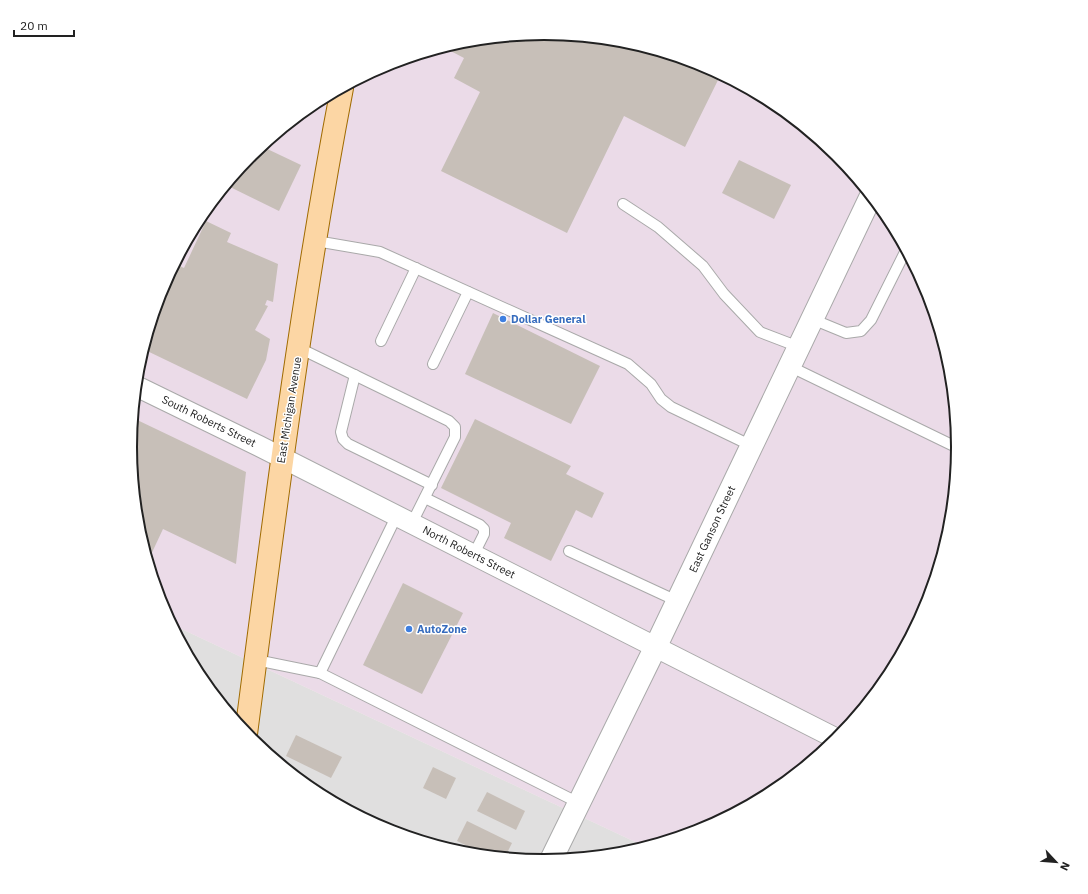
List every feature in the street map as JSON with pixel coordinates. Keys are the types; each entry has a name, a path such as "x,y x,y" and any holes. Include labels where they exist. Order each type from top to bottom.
{"main road":[{"name":"East Michigan Avenue","path":"247,725 282,457 341,95"}],"street":[{"name":"East Ganson Street","path":"554,854 656,646 869,201"},
{"name":"South Roberts Street","path":"141,388 282,457"},
{"name":"North Roberts Street","path":"282,457 831,736"}],"lane":[{"path":"624,204 658,227 703,266 724,294 760,332 794,357 951,444"},
{"path":"316,241 380,252 628,364 651,384 671,408 752,446"},
{"path":"812,319 846,333 861,331 871,320 903,256"},
{"path":"381,341 416,268"},
{"path":"433,364 468,292"},
{"path":"299,348 449,421 455,427 455,437 425,498 404,519 320,673"},
{"path":"355,375 341,432 343,439 348,444 432,485"},
{"path":"425,498 480,525 484,529 484,534 474,554"},
{"path":"569,551 677,602"},
{"path":"256,660 320,673 579,803"}],"shaded area":[{"path":"544,40 597,43 649,54 675,62 700,71 748,95 792,124 812,141 832,159 867,199 882,221 909,267 920,291 937,342 948,394 950,420 951,447 948,500 937,552 929,578 920,603 896,651 867,695 850,715 832,735 792,770 770,785 724,812 675,832 637,843 180,628 168,603 151,552 140,500 138,474 137,447 140,394 151,342 159,316 168,291 192,243 221,199 238,179 256,159 296,124 318,109 364,82 388,71 439,54 491,43 517,41"},
{"path":"180,628 637,843 597,851 571,853 544,854 491,851 439,840 388,823 364,812 340,799 296,770 256,735 221,695"}],"building":[{"path":"544,40 597,43 649,54 700,71 718,79 685,147 624,116 567,233 441,171 480,92 454,78 464,58 451,51 491,43 517,41"},
{"path":"267,149 301,165 279,211 231,187 256,159"},
{"path":"739,160 791,185 774,219 722,193"},
{"path":"206,221 231,233 227,242 278,264 273,302 267,300 265,305 268,306 255,330 270,339 266,360 247,399 149,352 168,291 180,266 184,268"},
{"path":"493,313 600,366 571,424 465,374"},
{"path":"475,419 571,466 566,474 604,493 592,518 576,510 551,561 504,538 511,523 441,488"},
{"path":"138,420 246,472 236,564 163,529 151,554 140,500 137,447"},
{"path":"403,583 463,613 422,694 363,665"},
{"path":"296,735 342,757 331,778 286,756"},
{"path":"433,767 456,778 446,799 423,788"},
{"path":"487,792 525,811 516,830 477,811"},
{"path":"467,821 512,843 507,852 469,847 457,841"}],"place":[{"name":"Dollar General","path":"503,319"},
{"name":"AutoZone","path":"409,629"}]}
